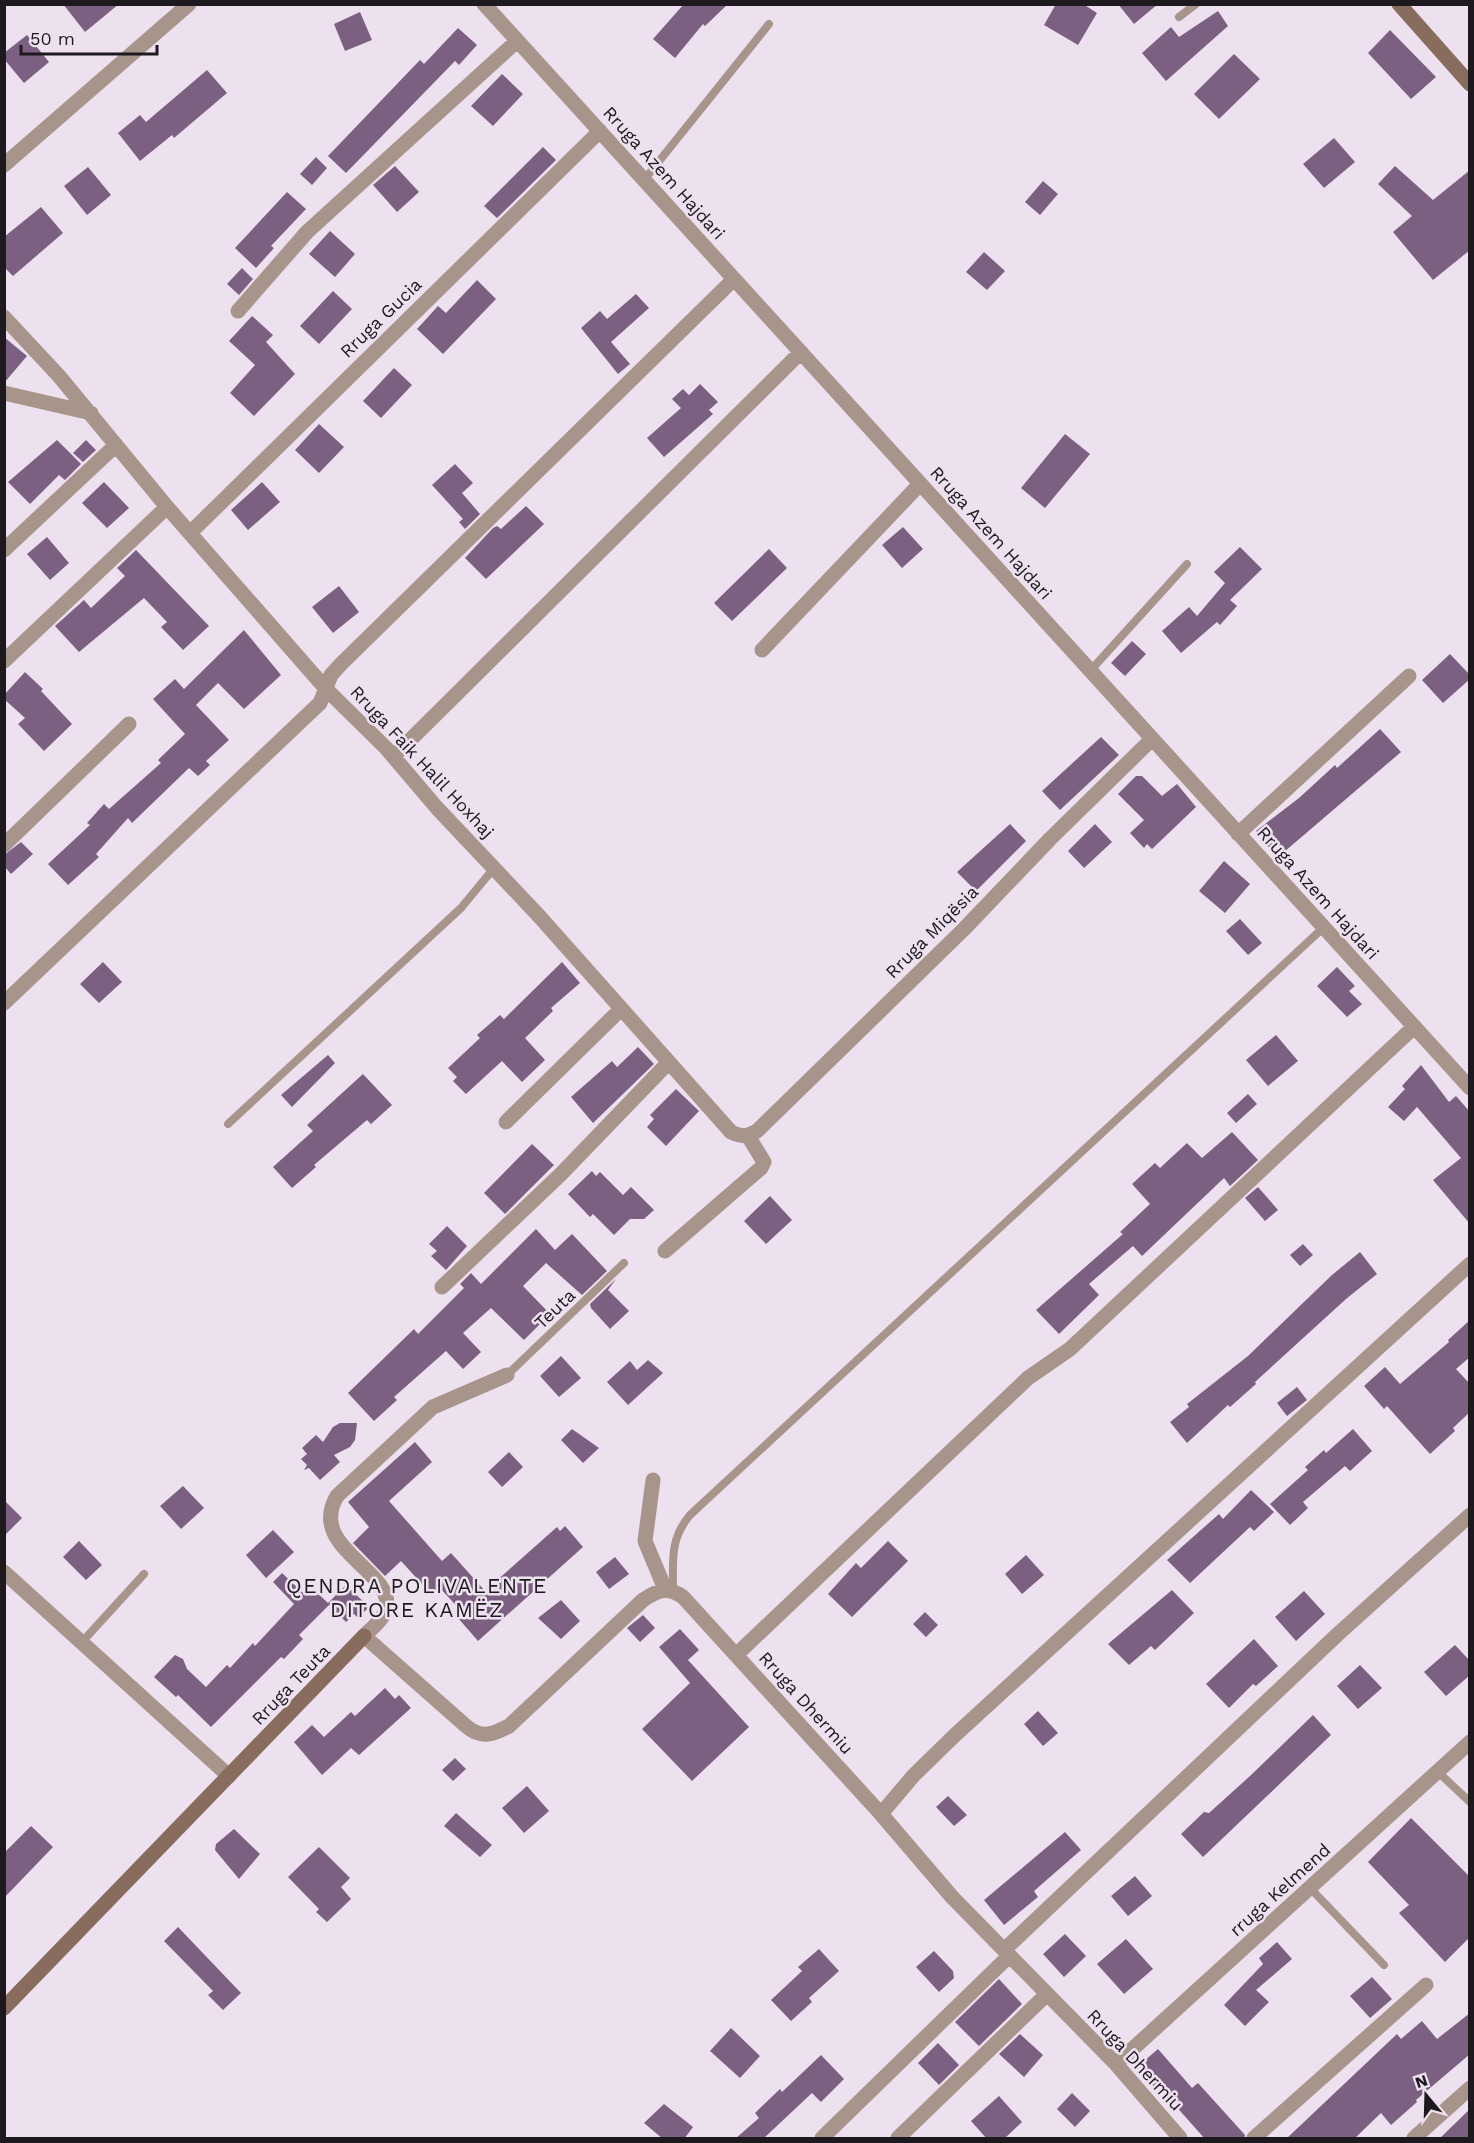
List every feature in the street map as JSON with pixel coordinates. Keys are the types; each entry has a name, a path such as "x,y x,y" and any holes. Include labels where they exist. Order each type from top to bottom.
{"street":[{"path":"4,165 189,4"},
{"name":"Rruga Azem Hajdari","path":"484,4 1323,928 1414,1027 1467,1080"},
{"path":"1400,4 1470,84"},
{"path":"237,310 307,232 517,41"},
{"name":"Rruga Gucia","path":"189,533 600,131"},
{"path":"4,1003 320,703 331,675 341,663 734,279"},
{"name":"Rruga Faik Halil Hoxhaj","path":"4,317 91,413 189,533 327,690 394,756 731,1132 748,1136"},
{"path":"394,756 801,352"},
{"path":"4,393 91,413"},
{"path":"4,550 116,445"},
{"path":"762,650 920,484"},
{"path":"4,662 167,507"},
{"path":"1238,834 1409,676"},
{"path":"4,845 129,724"},
{"name":"Rruga Miqësia","path":"748,1136 964,929 1050,839 1152,739"},
{"path":"506,1122 621,1009"},
{"path":"736,1654 1028,1378 1070,1348 1414,1027"},
{"path":"442,1287 561,1174 668,1063"},
{"path":"665,1251 761,1168 764,1161 762,1156 748,1136"},
{"path":"880,1814 914,1775 954,1736 1470,1264"},
{"name":"Rruga Teuta","path":"4,2008 383,1616 387,1607 385,1596 378,1584 340,1544 333,1532 331,1506 337,1496 433,1407 507,1375"},
{"path":"364,1636 476,1734 487,1736 509,1726 643,1600 669,1589 645,1541 653,1480"},
{"path":"822,2139 1007,1953 1338,1634 1470,1515"},
{"path":"4,1572 230,1776"},
{"name":"Rruga Dhermiu","path":"669,1589 684,1597 880,1814 951,1897 1116,2064 1180,2139"},
{"name":"rruga Kelmend","path":"1116,2064 1470,1742"},
{"path":"1254,2139 1426,1985"},
{"path":"898,2139 1046,1995"},
{"path":"1414,2139 1470,2088"}],"lane":[{"path":"1179,17 1196,4"},
{"path":"644,180 769,24"},
{"path":"1090,671 1186,564"},
{"path":"228,1124 461,908 494,868"},
{"path":"669,1589 678,1529 690,1515 1323,928"},
{"name":"Teuta","path":"507,1375 624,1263"},
{"path":"82,1642 144,1574"},
{"path":"1438,1772 1470,1802"},
{"path":"1311,1889 1384,1965"}],"building":[{"path":"63,4 119,4 85,32"},
{"path":"684,4 728,4 705,26 703,24 675,58 653,39"},
{"path":"1056,4 1083,4 1097,13 1078,45 1044,25"},
{"path":"1118,4 1158,4 1134,24"},
{"path":"1218,11 1228,26 1166,81 1142,53 1171,27 1179,37"},
{"path":"360,12 372,40 345,51 334,24"},
{"path":"458,28 477,45 459,65 455,61 346,173 328,156 420,60 424,64"},
{"path":"1390,30 1436,77 1411,99 1368,53"},
{"path":"27,35 49,62 24,83 4,59 4,53"},
{"path":"1234,54 1260,79 1219,119 1194,94"},
{"path":"207,70 227,93 174,138 172,135 140,161 118,133 140,115 146,122"},
{"path":"502,74 523,94 493,126 471,106"},
{"path":"1334,138 1355,162 1324,188 1303,164"},
{"path":"543,147 556,160 497,218 484,206"},
{"path":"316,157 327,168 312,185 300,174"},
{"path":"395,166 419,192 397,212 373,185"},
{"path":"1395,166 1433,200 1470,170 1470,250 1433,280 1393,232 1412,216 1378,184"},
{"path":"88,167 111,195 87,215 64,186"},
{"path":"1043,181 1058,194 1040,215 1025,202"},
{"path":"287,192 306,209 271,246 274,248 256,268 235,248"},
{"path":"41,207 63,233 13,276 4,267 4,237"},
{"path":"330,231 355,254 335,277 309,254"},
{"path":"984,252 1005,271 987,290 966,272"},
{"path":"242,268 253,279 239,295 227,284"},
{"path":"477,280 496,299 443,354 417,329 438,306 446,313"},
{"path":"333,291 352,309 319,344 300,326"},
{"path":"636,294 649,308 611,342 630,364 618,374 581,328 600,311 607,319"},
{"path":"252,316 273,335 266,342 295,374 254,416 230,393 255,365 229,341"},
{"path":"4,337 27,356 4,383"},
{"path":"394,368 412,385 381,418 363,401"},
{"path":"700,384 718,402 709,410 713,414 664,457 647,438 681,408 672,399 683,389 689,395"},
{"path":"319,424 344,447 319,473 295,450"},
{"path":"1065,434 1090,454 1045,508 1021,488"},
{"path":"57,440 81,464 65,480 59,475 30,504 8,482"},
{"path":"86,440 96,450 83,462 73,453"},
{"path":"455,464 473,483 462,493 480,514 465,529 459,522 463,519 432,485"},
{"path":"104,482 129,508 107,528 82,503"},
{"path":"262,482 280,502 248,530 231,510"},
{"path":"526,506 544,524 486,579 465,558 493,528 497,526 501,529"},
{"path":"903,527 923,549 902,568 882,545"},
{"path":"47,537 69,563 50,580 27,554"},
{"path":"1240,547 1262,569 1230,600 1237,606 1220,625 1217,622 1181,653 1162,631 1189,607 1197,616 1225,583 1214,572"},
{"path":"769,549 787,568 732,621 714,603"},
{"path":"136,550 209,626 183,650 161,627 167,622 144,598 79,652 55,626 84,600 91,608 125,576 117,568"},
{"path":"339,586 359,612 333,633 312,607"},
{"path":"244,630 281,675 244,709 218,683 196,705 229,740 206,761 210,765 198,776 189,768 132,823 128,818 96,854 99,857 68,885 48,864 90,825 87,823 104,804 109,809 161,763 158,760 185,734 153,699 175,679 184,689"},
{"path":"1132,641 1146,654 1125,676 1111,663"},
{"path":"1450,654 1470,675 1470,679 1443,703 1422,680"},
{"path":"25,672 43,689 41,691 72,724 44,751 18,724 25,718 4,699 4,695"},
{"path":"1380,729 1401,752 1277,858 1256,831 1299,798 1335,765 1337,768"},
{"path":"1101,737 1119,755 1060,810 1042,791"},
{"path":"1136,776 1142,776 1162,796 1177,784 1196,807 1152,849 1147,844 1144,848 1130,833 1144,820 1118,794"},
{"path":"1010,824 1026,841 976,891 957,872"},
{"path":"1095,824 1112,842 1084,868 1068,851"},
{"path":"21,842 33,854 11,874 4,866 4,855"},
{"path":"1224,861 1250,884 1225,913 1199,891"},
{"path":"1240,919 1262,943 1248,955 1226,931"},
{"path":"103,962 122,982 99,1003 80,984"},
{"path":"562,962 580,983 551,1008 553,1011 525,1038 545,1060 522,1082 502,1061 466,1094 453,1081 457,1077 448,1068 480,1038 477,1035 500,1015 504,1019"},
{"path":"1337,967 1355,986 1349,991 1362,1004 1347,1017 1317,986"},
{"path":"1276,1035 1298,1061 1268,1086 1246,1060"},
{"path":"638,1047 654,1064 593,1123 571,1097 612,1061 617,1067"},
{"path":"328,1055 335,1063 292,1107 281,1095"},
{"path":"1421,1065 1449,1102 1456,1096 1470,1112 1470,1224 1433,1180 1461,1158 1417,1107 1404,1121 1388,1107 1405,1089 1402,1086"},
{"path":"363,1074 392,1105 371,1124 367,1120 314,1165 316,1167 292,1188 273,1167 313,1131 307,1125"},
{"path":"676,1089 699,1111 666,1146 647,1127 654,1119 650,1115"},
{"path":"1248,1094 1257,1104 1236,1123 1227,1113"},
{"path":"1232,1132 1258,1160 1230,1186 1224,1178 1142,1256 1133,1246 1089,1284 1099,1295 1059,1334 1036,1310 1123,1234 1120,1232 1150,1204 1132,1184 1155,1163 1160,1168 1187,1143 1202,1158"},
{"path":"532,1144 554,1165 505,1214 484,1193"},
{"path":"592,1171 596,1176 600,1172 623,1195 631,1187 654,1210 644,1219 630,1219 614,1235 593,1214 590,1217 568,1194"},
{"path":"1258,1187 1278,1210 1265,1221 1245,1198"},
{"path":"770,1196 792,1220 766,1244 744,1221"},
{"path":"447,1226 467,1246 446,1270 431,1256 437,1251 429,1244"},
{"path":"536,1229 555,1250 572,1234 607,1271 582,1295 546,1263 523,1286 550,1314 524,1340 491,1308 463,1333 481,1352 463,1369 446,1351 394,1397 397,1400 374,1421 348,1393 414,1329 418,1334 464,1288 460,1284 471,1273 481,1284"},
{"path":"1303,1244 1313,1255 1300,1266 1290,1255"},
{"path":"1360,1252 1377,1274 1346,1299 1255,1382 1256,1384 1230,1407 1228,1405 1187,1443 1170,1422 1189,1407 1187,1404 1248,1356 1332,1275"},
{"path":"616,1279 608,1290 629,1311 610,1329 590,1304"},
{"path":"1470,1320 1470,1357 1456,1369 1470,1384 1470,1412 1453,1428 1455,1431 1430,1454 1387,1406 1384,1409 1364,1386 1385,1367 1400,1384 1449,1342 1448,1340"},
{"path":"561,1356 581,1378 559,1397 540,1376"},
{"path":"648,1360 663,1373 628,1405 607,1382 630,1361 637,1370"},
{"path":"1297,1387 1307,1400 1287,1416 1277,1403"},
{"path":"340,1423 357,1423 355,1440 350,1447 334,1455 340,1462 320,1480 309,1468 304,1470 307,1465 301,1459 307,1454 302,1448 316,1435 323,1442 333,1427"},
{"path":"572,1429 599,1448 583,1463 561,1440"},
{"path":"1353,1429 1372,1451 1350,1471 1345,1466 1303,1502 1308,1508 1290,1525 1270,1504 1308,1470 1305,1467 1324,1450 1326,1453"},
{"path":"415,1442 432,1462 389,1501 442,1561 451,1553 485,1591 557,1527 560,1531 565,1526 583,1547 478,1641 458,1618 463,1613 439,1587 431,1594 401,1561 385,1576 353,1543 369,1527 348,1502"},
{"path":"509,1452 523,1467 502,1487 488,1472"},
{"path":"183,1486 204,1508 181,1529 160,1506"},
{"path":"1251,1490 1274,1512 1254,1531 1250,1527 1190,1583 1167,1560 1219,1514 1223,1519"},
{"path":"4,1500 22,1518 4,1536"},
{"path":"273,1530 294,1552 266,1578 246,1555"},
{"path":"79,1541 102,1565 86,1580 63,1557"},
{"path":"888,1541 908,1561 852,1617 828,1594 856,1563 861,1568"},
{"path":"1026,1555 1044,1575 1022,1594 1005,1574"},
{"path":"615,1557 629,1574 609,1589 596,1572"},
{"path":"282,1573 304,1594 311,1587 328,1603 346,1585 369,1607 358,1618 354,1614 346,1622 329,1605 299,1635 303,1639 284,1659 281,1657 211,1727 178,1695 176,1697 154,1677 175,1655 183,1659 187,1669 206,1687 227,1665 230,1668 253,1643 255,1646 294,1604 273,1582"},
{"path":"1172,1590 1194,1613 1155,1650 1151,1646 1129,1665 1108,1644"},
{"path":"1304,1591 1325,1614 1296,1641 1275,1617"},
{"path":"561,1600 580,1621 561,1639 538,1618"},
{"path":"925,1612 938,1625 926,1637 913,1624"},
{"path":"643,1615 655,1628 640,1642 627,1628"},
{"path":"680,1629 699,1650 688,1660 749,1727 692,1781 642,1729 690,1683 659,1647"},
{"path":"1254,1639 1278,1666 1256,1686 1253,1684 1229,1708 1206,1684"},
{"path":"1455,1645 1470,1661 1470,1675 1446,1696 1424,1672"},
{"path":"1360,1665 1382,1688 1358,1709 1337,1686"},
{"path":"385,1688 395,1699 399,1695 411,1708 359,1755 351,1748 322,1775 294,1742 312,1725 324,1737 351,1712 355,1716"},
{"path":"1038,1711 1058,1733 1043,1746 1024,1724"},
{"path":"1313,1715 1331,1735 1203,1857 1181,1834 1204,1812 1209,1813"},
{"path":"455,1758 466,1769 453,1781 442,1770"},
{"path":"527,1786 549,1811 524,1833 502,1808"},
{"path":"948,1796 967,1815 954,1826 936,1807"},
{"path":"456,1813 492,1845 480,1857 444,1826"},
{"path":"1411,1818 1470,1877 1470,1937 1445,1962 1399,1913 1409,1905 1368,1862"},
{"path":"31,1826 53,1847 4,1898 4,1853"},
{"path":"234,1829 260,1854 239,1879 215,1850 216,1844"},
{"path":"1065,1832 1081,1850 1034,1891 1038,1897 1004,1925 984,1900"},
{"path":"319,1847 350,1878 341,1887 351,1899 327,1922 316,1912 319,1909 288,1877"},
{"path":"1135,1876 1152,1896 1128,1916 1111,1896"},
{"path":"178,1927 241,1993 223,2010 208,1995 213,1991 164,1941"},
{"path":"1065,1934 1086,1956 1064,1977 1043,1954"},
{"path":"1126,1939 1153,1969 1124,1994 1097,1964"},
{"path":"1277,1942 1292,1959 1256,1990 1269,2002 1245,2026 1224,2005 1263,1964 1259,1958"},
{"path":"819,1949 839,1971 809,1998 812,2002 791,2021 771,2000 802,1971 798,1967"},
{"path":"934,1951 953,1971 954,1978 939,1992 916,1967"},
{"path":"1372,1977 1392,1999 1370,2018 1350,1996"},
{"path":"999,1979 1022,2004 979,2046 955,2022"},
{"path":"1470,2013 1470,2054 1416,2100 1417,2102 1391,2125 1381,2113 1354,2139 1286,2139 1397,2034 1401,2039 1422,2021 1437,2039"},
{"path":"731,2028 760,2056 740,2078 710,2051"},
{"path":"1020,2034 1043,2055 1024,2077 999,2054"},
{"path":"938,2043 959,2065 939,2085 918,2063"},
{"path":"1158,2049 1192,2088 1198,2083 1245,2135 1244,2139 1205,2139 1158,2086 1155,2088 1137,2067"},
{"path":"821,2055 844,2079 821,2102 812,2093 763,2139 735,2139 759,2118 755,2113 780,2089 782,2092"},
{"path":"1072,2093 1090,2111 1075,2127 1057,2109"},
{"path":"999,2096 1022,2122 1004,2139 987,2139 971,2121"},
{"path":"664,2104 693,2127 684,2139 663,2139 644,2123"},
{"path":"1470,2109 1470,2139 1439,2139"}],"district":[{"name":"QENDRA POLIVALENTE DITORE KAMËZ","path":"417,1598"}]}
